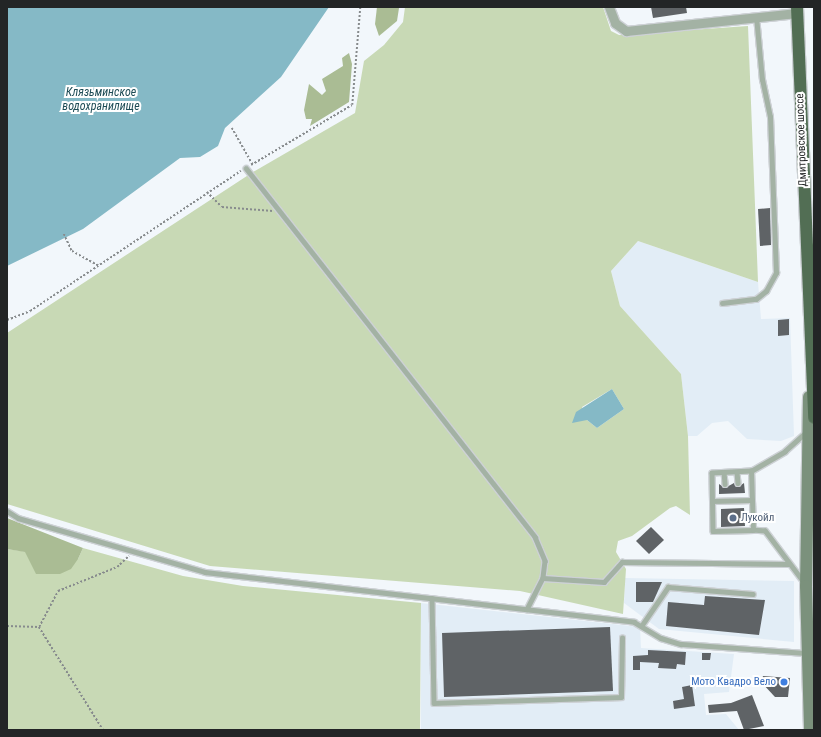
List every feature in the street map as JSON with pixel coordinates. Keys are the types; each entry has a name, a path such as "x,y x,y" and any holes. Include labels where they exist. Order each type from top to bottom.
{"highway":[{"name":"Дмитровское шоссе","path":"797,10 814,418"}],"main road":[{"path":"810,730 806,586 807,430 811,356"}],"street":[{"path":"609,7 615,23 626,31 756,17 797,10"}],"lane":[{"path":"722,303 756,298 766,291 776,273 770,117 762,80 756,17"},
{"path":"246,168 277,211 535,537 545,561 543,578 527,609"},
{"path":"806,586 765,531 713,531 712,473 751,471 785,451 807,430"},
{"path":"751,471 753,530"},
{"path":"724,472 725,484"},
{"path":"737,472 738,483"},
{"path":"725,494 725,501"},
{"path":"738,494 738,501"},
{"path":"712,501 752,500"},
{"path":"7,511 18,518 205,572 527,609 642,625 661,638 681,644 808,653"},
{"path":"543,578 604,582 622,562 790,564"},
{"path":"642,625 668,587 753,594"},
{"path":"432,598 434,703 621,697 622,638"}],"path":[{"path":"7,320 30,310 99,266 207,192 352,105 360,7"},
{"path":"232,128 253,165"},
{"path":"207,192 222,207 277,211"},
{"path":"64,234 72,251 99,266"},
{"path":"39,627 58,591 117,567 134,552"},
{"path":"7,626 39,627"},
{"path":"39,627 103,730"}],"shaded area":[{"path":"638,241 758,282 761,319 790,318 794,436 781,441 747,439 728,421 712,423 697,436 688,436 681,374 620,306 611,271"},
{"path":"625,578 794,581 794,642 659,629 624,603"},
{"path":"421,603 640,627 641,648 734,654 729,692 704,694 706,715 726,714 739,730 421,730"}],"green space":[{"path":"377,7 399,8 397,21 379,36 375,24"},
{"path":"405,7 603,7 611,31 619,35 748,26 758,282 638,241 611,271 620,306 681,374 688,436 690,515 676,506 670,508 632,536 618,541 616,552 626,569 623,614 520,591 210,566 7,504 7,333 253,172 355,113 364,61 384,45 403,22","holes":["612,389 624,409 597,428 587,420 582,407"]},
{"path":"349,53 352,64 349,102 310,126 312,119 306,119 304,110 309,84 322,95 326,91 322,79 343,66 342,58"},
{"path":"7,518 83,548 78,559 71,569 60,574 36,574 25,552 7,549"},
{"path":"83,548 183,576 243,586 421,603 420,730 7,730 7,549 78,559"}],"water":[{"name":"Клязьминское водохранилище","path":"7,7 329,7 281,77 225,128 218,146 200,157 180,158 83,229 7,266"},
{"path":"612,389 624,409 597,428 587,420 572,423 576,412"}],"building":[{"path":"651,7 686,7 687,13 653,18"},
{"path":"770,208 771,245 760,246 758,209"},
{"path":"789,319 789,335 778,336 778,320"},
{"path":"734,483 738,487 744,483 745,493 719,494 719,484 725,488"},
{"name":"Лукойл","path":"744,508 745,526 721,527 721,509"},
{"path":"651,527 664,540 649,554 636,541"},
{"path":"636,582 662,582 653,602 636,602"},
{"path":"705,596 765,600 759,635 666,626 668,602 704,605"},
{"path":"610,627 613,691 444,697 442,633"},
{"path":"648,650 686,652 685,665 677,664 676,669 658,668 659,663 640,662 640,670 633,670 633,656 648,655"},
{"path":"702,653 711,653 710,660 702,660"},
{"path":"763,676 790,678 788,697 775,697 761,682"},
{"path":"692,685 695,706 674,709 673,701 684,699 682,687"},
{"path":"752,695 764,726 744,730 737,711 709,713 708,705 731,703"}],"place":[{"name":"Лукойл","path":"733,518"},
{"name":"Мото Квадро Вело","path":"784,682"}]}
